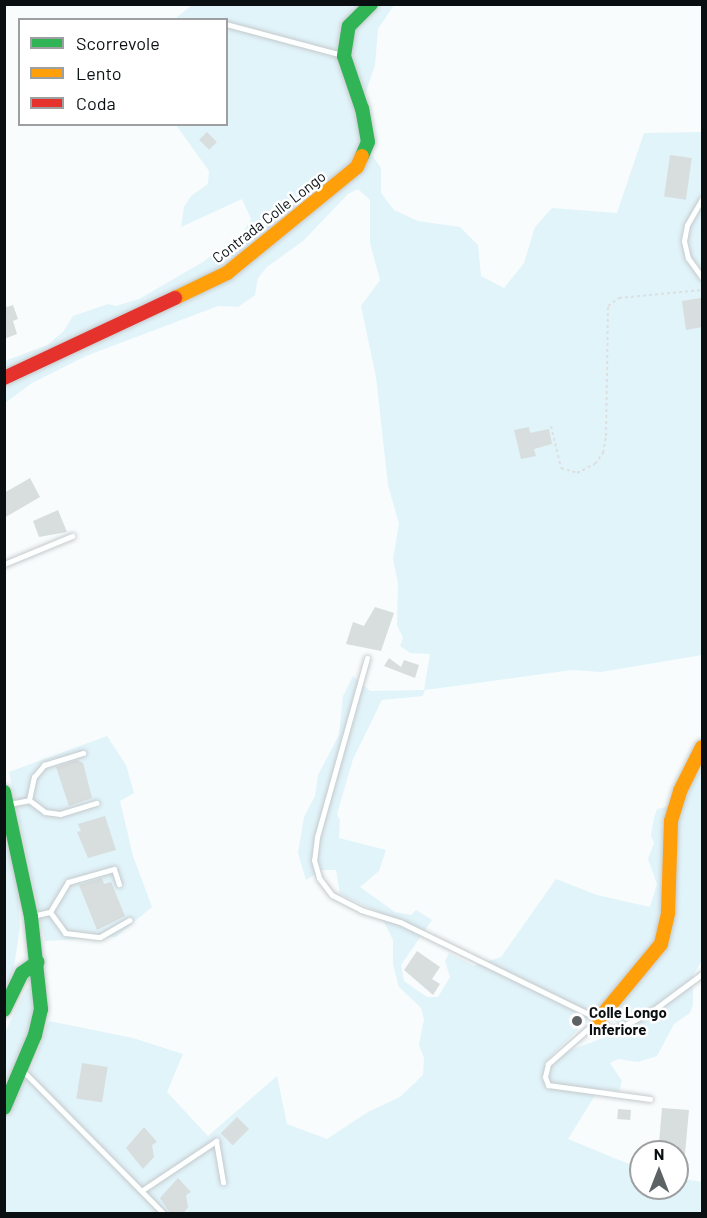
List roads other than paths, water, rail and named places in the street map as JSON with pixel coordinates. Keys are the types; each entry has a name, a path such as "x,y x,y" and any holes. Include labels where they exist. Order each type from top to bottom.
{"street":[{"name":"Contrada Colle Longo","path":"4,378 227,273 357,167 368,142 362,109 344,56 349,26 371,4"},
{"path":"599,1018 661,944 668,913 671,821 680,791 698,764 702,747"},
{"path":"4,1108 39,1022 38,962 6,798"},
{"path":"4,1011 22,973 38,962"}],"lane":[{"path":"228,25 344,56"},
{"path":"702,199 687,225 684,241 688,258 702,277"},
{"path":"4,564 72,536"},
{"path":"368,658 317,837 314,860 319,878 332,895 361,910 400,922 599,1018 606,1028 617,1029 652,1011 702,975"},
{"path":"29,800 34,777 44,765 83,753"},
{"path":"6,798 29,800 45,812 60,814 96,803"},
{"path":"31,917 50,912 68,882 114,869 119,884"},
{"path":"50,912 65,933 100,936 130,920"},
{"path":"599,1018 548,1064 545,1077 548,1085 650,1099"},
{"path":"21,1070 144,1189 164,1214"},
{"path":"144,1189 216,1141 223,1182"}],"place":[{"name":"Colle Longo Inferiore","path":"577,1021"}]}
